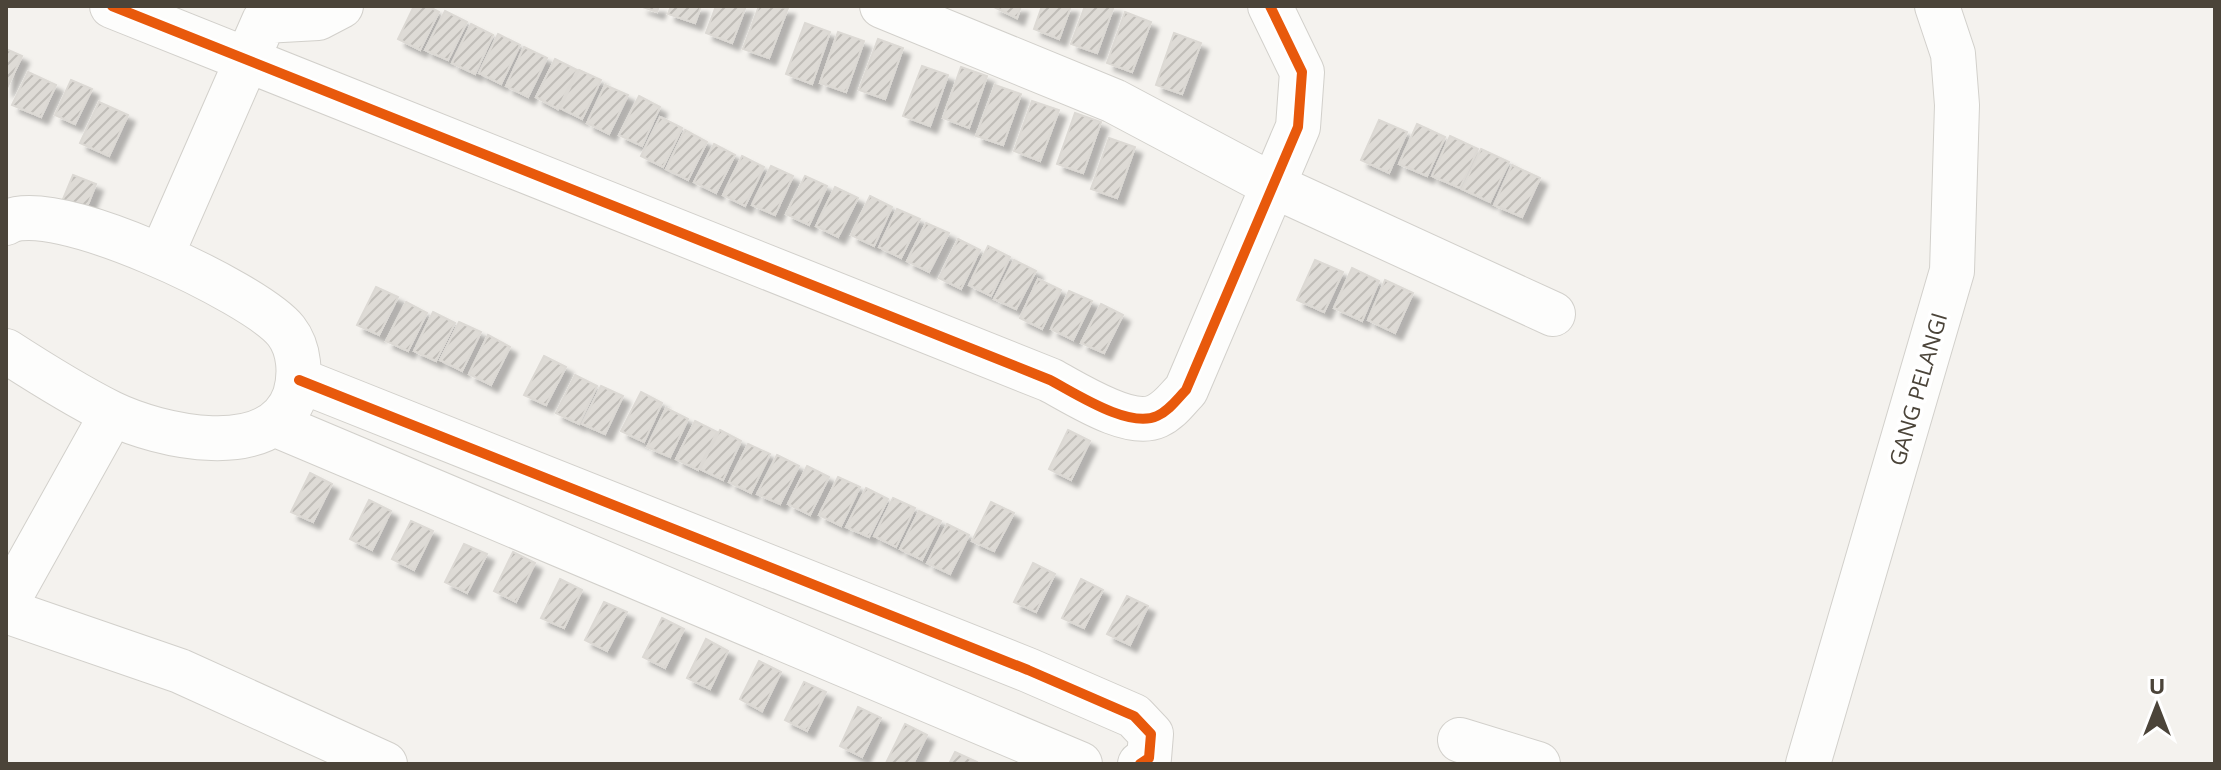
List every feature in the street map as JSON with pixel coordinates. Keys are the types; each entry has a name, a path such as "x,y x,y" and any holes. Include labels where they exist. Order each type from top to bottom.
{"street":[{"path":"112,6 255,29 1050,380 1118,415 1154,418 1169,409 1186,390 1298,127 1302,72 1270,6"},
{"path":"255,29 318,18 341,6"},
{"path":"882,6 1114,101 1274,186 1553,314"},
{"name":"GANG PELANGI","path":"1808,764 1952,271 1957,105 1953,54 1937,6"},
{"path":"161,256 255,29"},
{"path":"6,223 15,217 54,220 161,256 255,306 287,331 298,360 299,380 291,407 274,424 250,436 212,438 168,433 112,414 6,351"},
{"path":"299,380 1028,670 1134,716 1151,734 1149,758 1140,764"},
{"path":"6,604 112,414"},
{"path":"274,424 1080,764"},
{"path":"6,611 180,671 385,764"},
{"path":"1460,740 1538,764"}],"building":[{"path":"414,6 428,6 439,12 420,50 398,39"},
{"path":"640,6 659,6 657,12"},
{"path":"671,6 701,6 695,23 668,14"},
{"path":"716,6 746,6 732,43 706,33"},
{"path":"759,6 788,8 769,58 743,49"},
{"path":"992,6 1021,6 1017,18"},
{"path":"1042,6 1071,6 1059,39 1034,29"},
{"path":"1085,6 1114,6 1097,53 1071,44"},
{"path":"445,11 467,22 448,60 425,50"},
{"path":"1125,12 1151,22 1132,72 1107,63"},
{"path":"805,23 830,32 812,84 786,74"},
{"path":"471,24 493,35 475,74 452,63"},
{"path":"838,32 864,41 846,92 820,83"},
{"path":"1174,33 1201,43 1182,94 1156,85"},
{"path":"498,34 520,45 501,84 479,73"},
{"path":"878,39 903,48 885,99 859,90"},
{"path":"524,47 547,58 528,97 506,86"},
{"path":"6,49 22,56 6,90"},
{"path":"555,59 577,70 558,109 536,97"},
{"path":"922,66 948,75 930,126 903,116"},
{"path":"961,67 987,76 969,128 943,118"},
{"path":"579,70 601,80 582,119 560,108"},
{"path":"28,72 56,85 41,117 12,105"},
{"path":"71,80 92,89 75,124 55,115"},
{"path":"605,85 628,95 609,134 587,123"},
{"path":"995,85 1021,94 1003,145 976,136"},
{"path":"639,96 660,107 642,146 619,135"},
{"path":"1032,101 1059,110 1040,161 1014,151"},
{"path":"99,102 128,115 109,156 80,143"},
{"path":"1075,113 1101,122 1083,173 1057,164"},
{"path":"660,117 682,128 663,167 641,156"},
{"path":"1379,120 1407,132 1389,173 1361,160"},
{"path":"1417,124 1445,137 1427,176 1399,164"},
{"path":"685,130 707,142 688,180 666,169"},
{"path":"1450,136 1478,149 1460,188 1432,176"},
{"path":"1109,138 1135,147 1117,198 1091,189"},
{"path":"714,144 735,155 716,193 694,182"},
{"path":"1481,149 1509,162 1490,202 1462,189"},
{"path":"742,156 764,167 745,206 723,195"},
{"path":"1512,165 1540,178 1522,217 1494,205"},
{"path":"771,166 793,176 775,215 752,205"},
{"path":"73,175 96,184 84,214 61,204"},
{"path":"805,176 827,186 809,225 786,214"},
{"path":"835,187 858,198 838,237 816,226"},
{"path":"870,196 892,207 874,246 851,235"},
{"path":"897,209 920,219 901,258 879,247"},
{"path":"926,223 949,233 929,272 907,261"},
{"path":"958,239 980,250 961,289 939,278"},
{"path":"988,246 1010,257 991,296 969,285"},
{"path":"1014,260 1036,271 1016,309 994,299"},
{"path":"1315,260 1343,272 1324,312 1297,300"},
{"path":"1352,268 1379,281 1362,321 1334,308"},
{"path":"1038,279 1061,290 1042,329 1020,318"},
{"path":"1385,280 1413,293 1395,333 1368,320"},
{"path":"376,287 398,297 379,335 357,325"},
{"path":"1069,291 1092,301 1073,340 1051,329"},
{"path":"406,302 427,313 408,351 386,341"},
{"path":"1101,304 1123,315 1104,353 1081,343"},
{"path":"433,312 455,323 436,361 414,351"},
{"path":"459,322 481,332 462,371 440,360"},
{"path":"488,335 510,347 491,385 469,374"},
{"path":"544,356 566,367 546,405 524,395"},
{"path":"575,375 597,386 579,424 556,413"},
{"path":"601,386 623,396 605,434 582,424"},
{"path":"641,392 662,403 644,442 621,431"},
{"path":"666,408 688,419 670,457 647,447"},
{"path":"695,421 717,432 698,470 676,459"},
{"path":"720,430 741,441 723,480 700,469"},
{"path":"1068,430 1090,441 1071,480 1049,469"},
{"path":"748,444 770,454 751,493 729,482"},
{"path":"777,455 799,466 780,504 757,494"},
{"path":"807,466 829,477 810,515 788,504"},
{"path":"310,473 332,484 313,522 291,512"},
{"path":"838,477 860,487 841,526 819,515"},
{"path":"866,488 888,499 869,537 846,527"},
{"path":"893,498 915,508 896,547 874,536"},
{"path":"369,500 391,511 372,550 350,539"},
{"path":"991,502 1014,513 994,551 972,541"},
{"path":"919,511 941,521 922,560 900,549"},
{"path":"411,521 433,531 414,570 392,559"},
{"path":"947,524 969,535 950,574 927,563"},
{"path":"464,544 487,554 467,593 445,582"},
{"path":"513,552 535,563 516,602 494,591"},
{"path":"1033,563 1055,574 1036,612 1014,602"},
{"path":"560,579 582,590 564,628 541,618"},
{"path":"1081,579 1103,590 1084,628 1062,618"},
{"path":"1127,596 1148,606 1130,645 1107,634"},
{"path":"604,602 627,612 607,651 585,640"},
{"path":"662,618 684,629 665,668 643,657"},
{"path":"706,639 728,651 710,689 687,678"},
{"path":"759,661 781,672 762,711 740,699"},
{"path":"804,682 826,692 807,731 785,720"},
{"path":"858,707 881,718 862,757 840,746"},
{"path":"905,724 927,735 913,764 888,764 886,763"},
{"path":"955,752 977,762 976,764 949,764"}],"cycle path":[{"path":"112,6 1050,380 1117,414 1145,419 1166,411 1186,390 1298,127 1302,72 1270,6"},
{"path":"299,380 1028,670 1134,716 1151,734 1149,758 1140,764"}]}
